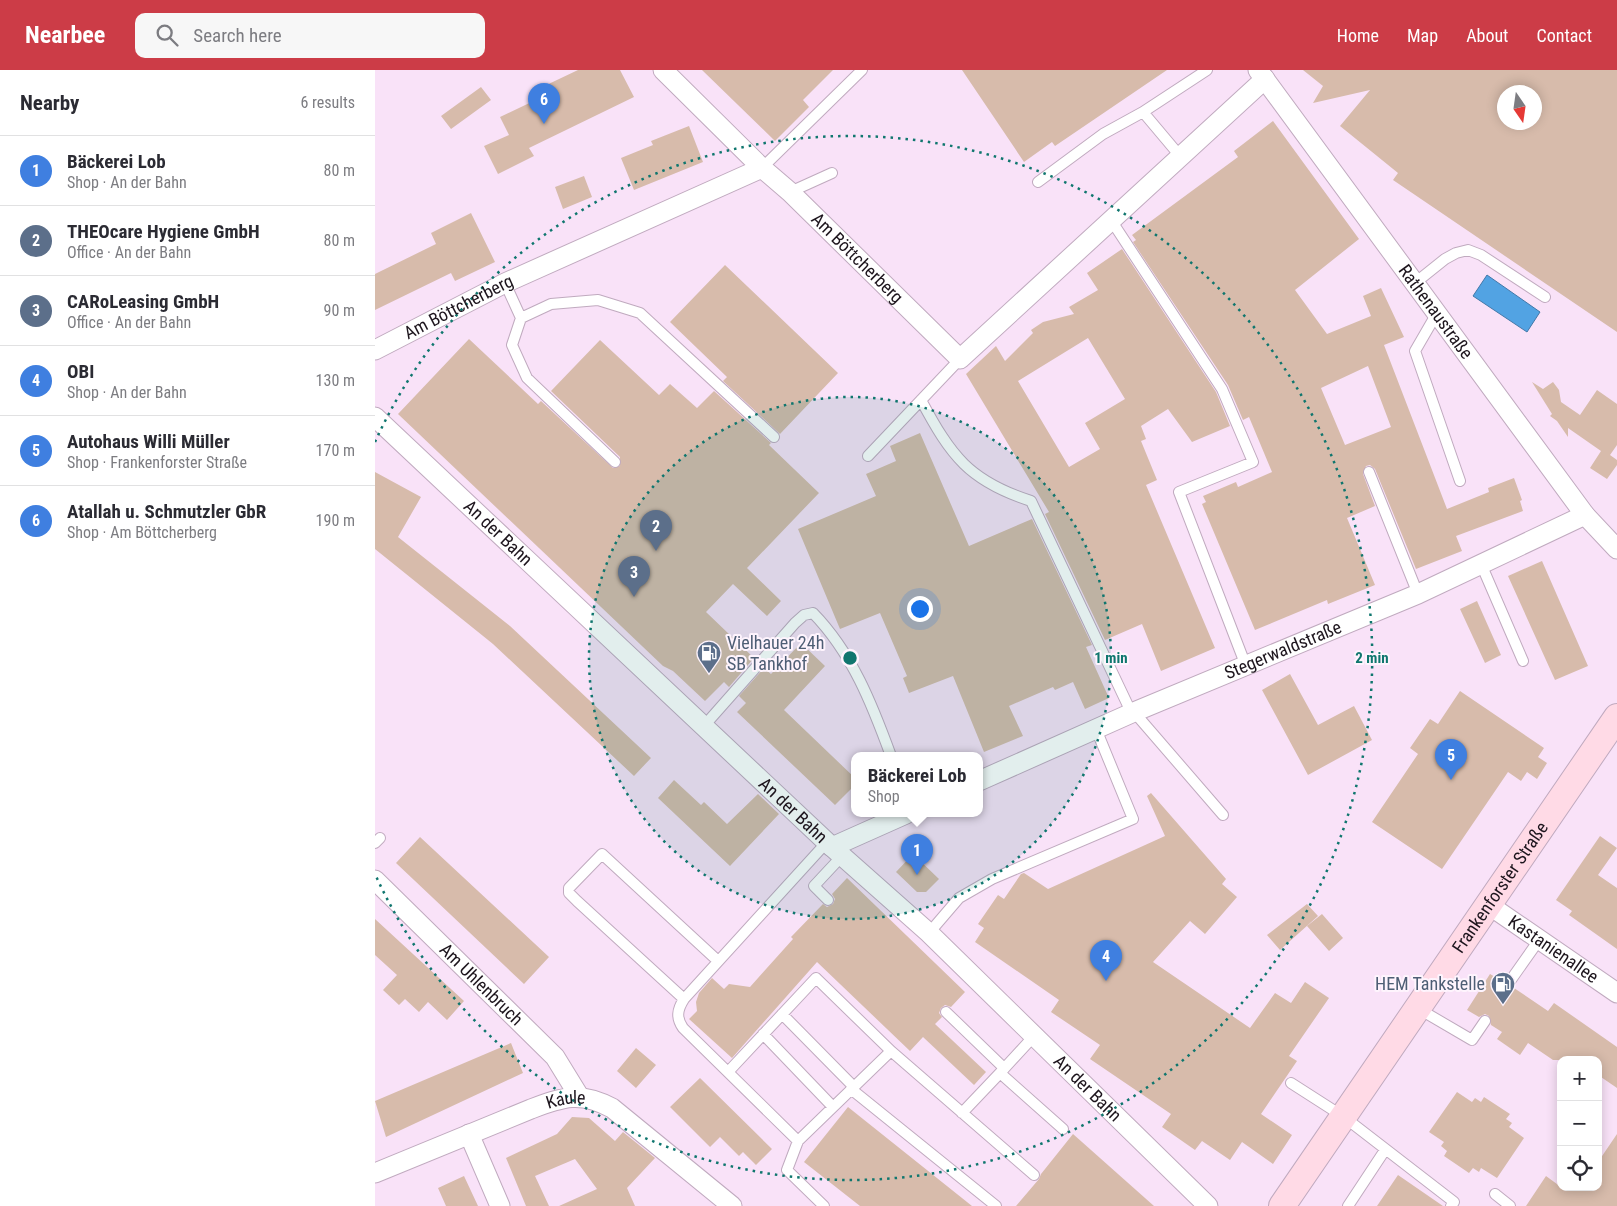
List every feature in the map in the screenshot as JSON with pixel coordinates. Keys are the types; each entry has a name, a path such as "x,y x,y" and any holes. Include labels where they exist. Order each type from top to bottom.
{"main road":[{"name":"Frankenforster Straße","path":"1283,1206 1617,717"}],"street":[{"path":"663,70 763,168"},
{"path":"960,359 1180,156 1261,74"},
{"name":"Rathenaustraße","path":"1261,74 1585,515 1617,549"},
{"name":"Am Böttcherberg","path":"375,350 505,283 763,168 960,359"},
{"name":"An der Bahn","path":"375,417 834,848 929,933 1208,1206"},
{"name":"Stegerwaldstraße","path":"983,779 1133,713 1418,594 1585,515"},
{"path":"834,848 900,817"},
{"name":"Am Uhlenbruch","path":"375,880 555,1057 579,1096"},
{"name":"Kastanienallee","path":"1489,905 1617,993"},
{"name":"Kaule","path":"375,1173 556,1100 579,1096 595,1099 612,1108 732,1206"},
{"path":"469,1134 500,1206"}],"lane":[{"path":"763,168 862,70"},
{"path":"1038,182 1103,134 1143,112 1207,70"},
{"path":"1143,112 1180,156"},
{"path":"789,192 831,173"},
{"path":"1111,220 1222,389 1253,462 1179,492 1246,666"},
{"path":"1415,283 1445,259 1456,253 1468,250 1481,255 1545,297"},
{"path":"505,283 521,318 512,345 527,378 615,462"},
{"path":"521,318 551,304 598,300 640,313 774,437"},
{"path":"1437,313 1415,352 1460,481"},
{"path":"868,456 960,359"},
{"path":"921,400 943,440 969,470 1005,493 1031,501 1133,713 1223,815"},
{"path":"1369,472 1418,594"},
{"path":"1481,564 1523,661"},
{"path":"704,726 795,623 804,615 813,613 830,630 847,655 872,704 890,752"},
{"path":"929,933 959,898 977,887 1133,819 1096,729"},
{"path":"828,900 814,886 834,848"},
{"path":"797,1141 678,1021 677,1013 684,999 718,961 834,848"},
{"path":"684,999 577,901 569,893 569,888 602,854 718,961"},
{"path":"1508,984 1539,940"},
{"path":"728,1072 816,978 891,1051 1034,1175"},
{"path":"1419,1009 1472,1040 1485,1021"},
{"path":"946,1012 1002,1071 1063,1129"},
{"path":"782,1014 853,1088 996,1206"},
{"path":"763,1034 833,1107"},
{"path":"962,1113 1034,1036"},
{"path":"824,1206 787,1170 797,1141 891,1051"},
{"path":"1291,1083 1344,1117 1454,1202 1451,1206"},
{"path":"1348,1206 1385,1150"},
{"path":"1495,1194 1511,1206"}],"water":[{"path":"1487,275 1540,312 1527,332 1473,296"}],"building":[{"path":"578,70 620,70 634,97 529,148 534,156 498,174 484,146 509,135 500,117 542,97 538,89"},
{"path":"702,70 833,70 803,100 809,107 775,141"},
{"path":"962,70 1167,70 1055,146 1052,142 1024,162"},
{"path":"1303,70 1617,70 1617,332 1393,180 1398,173 1340,126 1370,90 1313,103 1323,86"},
{"path":"481,87 491,100 451,129 441,116"},
{"path":"1273,121 1359,239 1295,290 1327,334 1371,316 1363,296 1381,288 1404,337 1384,345 1447,509 1489,492 1488,488 1514,478 1522,500 1520,501 1523,511 1456,536 1462,551 1416,569 1375,469 1370,465 1366,466 1363,474 1375,506 1347,518 1375,585 1328,604 1327,600 1255,630 1202,504 1206,502 1203,496 1236,482 1238,487 1272,472 1249,417 1243,420 1228,385 1133,242 1136,240 1132,235 1238,157 1234,151","holes":["1368,366 1391,427 1345,445 1321,388"]},
{"path":"689,126 703,162 634,190 621,158 653,145 651,141"},
{"path":"584,176 592,197 563,209 555,187"},
{"path":"471,213 495,262 455,281 451,273 375,310 375,274 436,244 431,233"},
{"path":"1122,249 1216,392 1230,426 1192,442 1168,409 1141,426 1146,439 1141,441 1157,480 1146,485 1215,648 1161,671 1142,624 1105,640 1045,514 1049,512 966,374 996,346 1005,361 1033,333 1031,330 1043,322 1074,314 1069,307 1098,290 1087,273","holes":["1088,338 1125,399 1085,423 1100,449 1069,467 1018,381"]},
{"path":"725,265 838,373 780,434 723,381 727,377 670,322"},
{"path":"469,339 538,404 541,401 613,468 620,466 620,457 551,391 600,340 659,395 670,384 697,408 714,391 771,443 769,445 819,493 747,568 781,601 767,616 733,584 706,612 754,658 729,687 724,682 705,701 673,671 663,666 398,414"},
{"path":"1532,382 1543,389 1553,382 1559,390 1561,402 1580,415 1597,390 1617,404 1617,445 1610,455 1617,460 1617,465 1607,479 1590,468 1601,451 1568,428 1568,437 1557,421 1550,416 1552,414"},
{"path":"920,433 969,546 1032,519 1092,645 1086,647 1109,698 1085,709 1073,682 1055,690 1053,687 1009,706 1023,736 984,752 953,676 909,693 903,678 907,676 880,613 840,629 798,529 876,496 866,474 896,461 890,446"},
{"path":"375,472 421,497 398,537 510,626 651,758 634,776 493,644 375,549"},
{"path":"1542,561 1588,666 1555,680 1508,576"},
{"path":"1477,601 1501,655 1485,663 1460,609"},
{"path":"801,643 825,666 784,710 851,774 851,789 835,805 737,712 746,703 739,696 764,668 771,674"},
{"path":"1290,674 1318,725 1354,706 1372,740 1308,775 1262,690"},
{"path":"1460,691 1544,748 1538,757 1547,763 1537,779 1527,772 1521,781 1508,772 1442,869 1372,822 1418,754 1410,748 1430,719 1438,724"},
{"path":"674,780 701,805 704,802 727,824 758,794 779,814 730,866 658,798"},
{"path":"1151,793 1226,879 1222,884 1237,897 1205,934 1190,921 1153,962 1250,1028 1275,993 1291,1003 1305,982 1329,998 1289,1056 1297,1061 1261,1114 1292,1135 1273,1164 1242,1142 1230,1160 1202,1141 1195,1150 1162,1127 1171,1114 1090,1059 1100,1045 1051,1012 1059,1000 975,942 984,928 978,924 998,895 1004,899 1021,874 1024,873 1048,889 1165,836 1147,796"},
{"path":"1600,836 1617,848 1598,875 1617,888 1617,949 1569,915 1572,911 1556,900"},
{"path":"420,837 549,957 524,984 396,863"},
{"path":"913,854 939,879 926,892 917,892 896,872"},
{"path":"847,878 965,992 951,1007 945,1005 941,1008 939,1013 942,1017 935,1024 986,1072 974,1085 923,1037 910,1051 817,962 732,1058 689,1019 697,1011 696,1002 699,993 712,978 724,989 729,984 750,987 793,939 791,937 823,904 827,907 833,904 835,899 832,894"},
{"path":"1307,904 1318,916 1280,950 1267,935"},
{"path":"1322,914 1343,938 1329,951 1307,926"},
{"path":"375,919 464,1001 447,1020 428,1002 419,1012 405,999 399,1005 383,990 397,975 375,955"},
{"path":"1490,974 1502,981 1504,990 1514,988 1548,1011 1554,1003 1617,1047 1617,1088 1602,1078 1602,1056 1557,1056 1557,1060 1553,1060 1528,1043 1520,1055 1497,1039 1502,1032 1491,1025 1489,1016 1485,1014 1479,1017 1467,1010"},
{"path":"511,1043 523,1073 386,1137 375,1101"},
{"path":"636,1048 656,1065 636,1088 617,1071"},
{"path":"700,1078 772,1149 756,1165 743,1152 739,1156 720,1137 710,1147 670,1107"},
{"path":"1457,1092 1472,1102 1475,1098 1481,1102 1484,1097 1510,1114 1506,1119 1512,1123 1509,1127 1524,1138 1497,1178 1481,1168 1479,1172 1473,1168 1469,1173 1444,1156 1447,1151 1441,1146 1444,1142 1429,1132"},
{"path":"848,1107 972,1206 860,1206 804,1162"},
{"path":"572,1117 589,1118 615,1141 623,1132 655,1158 627,1188 635,1206 559,1206 597,1189 575,1159 535,1176 549,1206 526,1206 506,1158 557,1134"},
{"path":"1073,1134 1154,1206 1016,1206"},
{"path":"1617,1134 1617,1206 1526,1206 1546,1176 1557,1184 1557,1191 1602,1191 1602,1156"},
{"path":"1398,1175 1443,1206 1377,1206"},
{"path":"464,1176 478,1206 446,1206 438,1188"}],"place":[{"name":"Atallah u. Schmutzler GbR","path":"544,124"},
{"name":"THEOcare Hygiene GmbH","path":"656,551"},
{"name":"CARoLeasing GmbH","path":"634,597"},
{"name":"Vielhauer 24h SB Tankhof","path":"709,674"},
{"name":"Autohaus Willi Müller","path":"1451,780"},
{"name":"Bäckerei Lob","path":"917,875"},
{"name":"OBI","path":"1106,981"},
{"name":"HEM Tankstelle","path":"1503,1005"}]}
